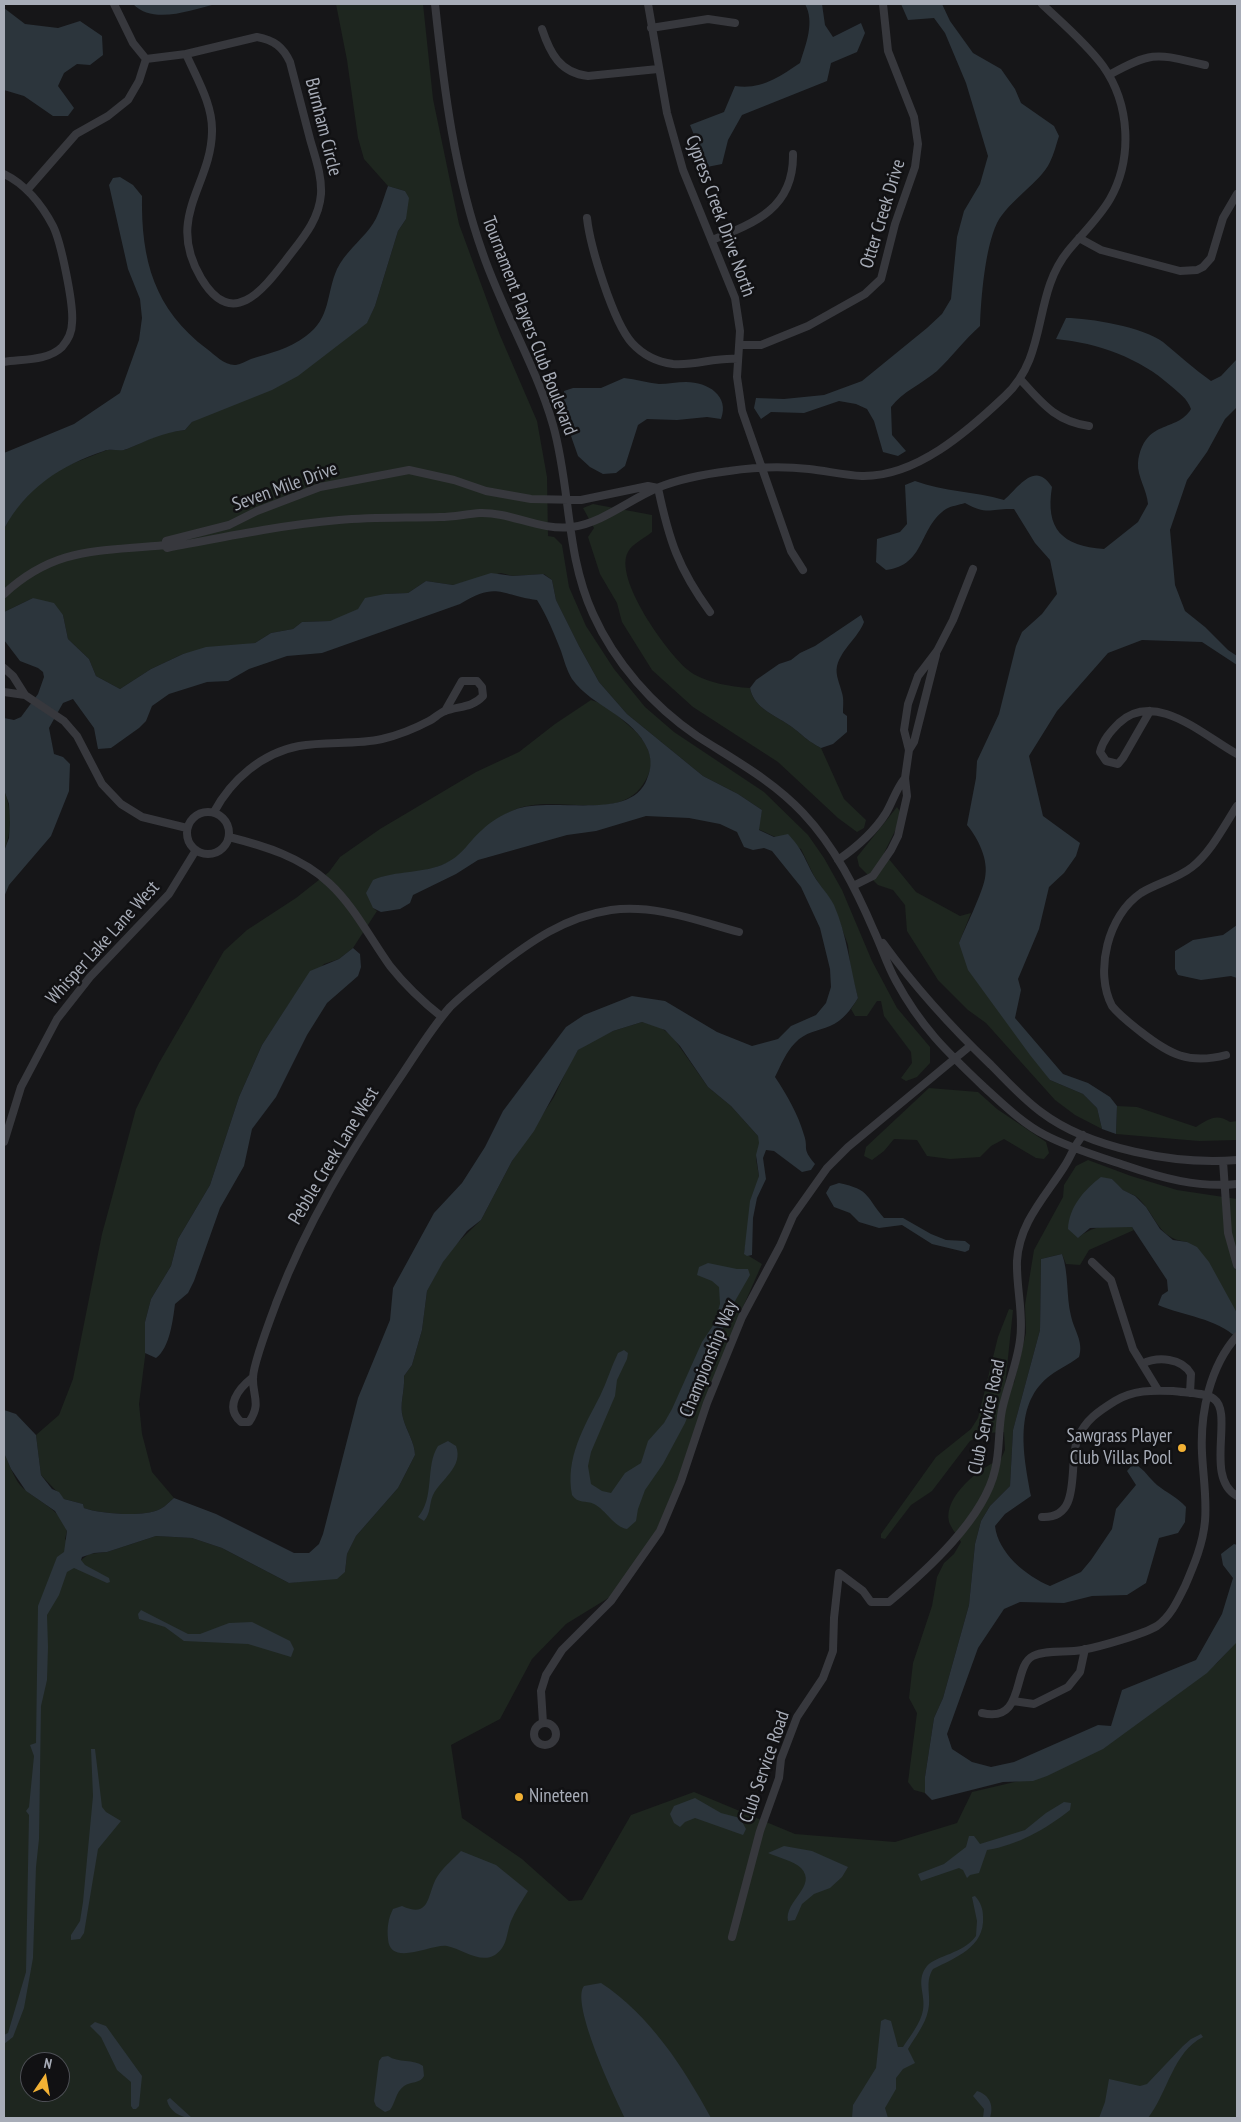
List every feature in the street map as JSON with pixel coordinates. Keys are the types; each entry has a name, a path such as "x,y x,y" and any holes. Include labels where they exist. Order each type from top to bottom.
{"street":[{"path":"27,190 76,134 108,116 128,100 140,81 146,59 133,44 114,4"},
{"name":"Tournament Players Club Boulevard","path":"435,4 452,143 466,204 484,258 547,407 558,446 569,528 577,570 592,613 615,653 649,696 677,721 751,769 790,800 821,834 853,886 894,977 918,1019 954,1058 1010,1110 1041,1133 1072,1148 1189,1184 1225,1186 1237,1184"},
{"name":"Cypress Creek Drive North","path":"648,4 667,113 683,170 736,298 740,331 737,377 742,411 791,551 803,570"},
{"name":"Otter Creek Drive","path":"739,345 761,345 828,316 875,287 885,270 895,224 914,167 918,144 914,116 888,51 883,4"},
{"path":"569,528 599,518 658,488 702,475 762,467 797,468 864,476 907,468 945,446 1002,399 1020,379 1033,354 1052,278 1064,256 1109,200 1117,184 1124,157 1126,134 1123,110 1109,76 1092,52 1044,4"},
{"path":"651,28 708,19 735,23"},
{"path":"542,29 555,59 562,67 578,75 588,76 658,69"},
{"name":"Burnham Circle","path":"146,59 186,54 248,38 267,39 278,44 286,53 290,62 319,171 321,198 313,223 263,289 241,302 227,301 213,294 200,276 190,250 188,215 209,154 212,131 208,106 186,54"},
{"path":"1109,76 1136,60 1155,56 1205,65"},
{"path":"712,240 750,225 773,208 789,181 793,154"},
{"path":"4,174 27,190 49,218 58,239 72,324 67,341 55,352 40,357 4,362"},
{"path":"1079,238 1101,250 1180,271 1197,270 1203,267 1211,258 1223,218 1237,194"},
{"path":"587,218 591,246 620,324 632,344 650,357 673,364 716,358 738,359"},
{"path":"1020,379 1056,415 1073,423 1089,426"},
{"name":"Seven Mile Drive","path":"165,545 166,541 229,525 257,511 320,487 409,470 454,480 486,491 531,499 581,500 648,486 658,488"},
{"path":"658,488 674,553 691,586 710,612"},
{"name":"Seven Mile Drive","path":"4,594 27,574 59,558 94,551 165,545 167,548 279,527 342,519 445,517 482,513 504,515 540,525 569,528"},
{"path":"853,886 873,876 891,850 904,818 907,796 905,778 909,750 904,730 908,704 918,676 937,651 953,620 972,569"},
{"path":"909,750 914,742 937,651"},
{"path":"4,668 13,676 25,695"},
{"path":"214,812 230,786 248,770 271,756 298,746 362,742 394,736 431,721 445,711 476,703 483,696 482,687 477,681 462,681 445,711"},
{"path":"4,692 25,695 59,717 77,736 102,784 120,804 142,817 187,828"},
{"path":"1150,711 1124,758 1118,764 1106,761 1100,752 1102,743 1111,731 1133,713 1150,711 1164,713 1184,722 1237,754"},
{"path":"838,860 859,844 881,820 905,778"},
{"path":"1226,1055 1205,1059 1193,1058 1163,1049 1112,1006 1105,988 1104,970 1108,943 1124,909 1140,894 1183,873 1199,861 1237,806"},
{"path":"201,812 214,812 228,824 229,837 225,845 215,853 208,854 196,850 188,842 187,828 195,816 201,812"},
{"path":"229,837 256,844 292,858 327,881 352,909 401,979 442,1017"},
{"name":"Whisper Lake Lane West","path":"4,1142 23,1081 57,1019 90,977 169,894 196,850"},
{"name":"Pebble Creek Lane West","path":"253,1377 245,1383 232,1406 233,1415 241,1422 250,1422 256,1413 256,1394 253,1377 272,1314 286,1277 326,1194 367,1127 442,1017 464,994 527,944 557,927 590,915 612,910 653,910 739,932"},
{"name":"Tournament Players Club Boulevard","path":"875,932 919,991 970,1046 1042,1113 1083,1135 1101,1142 1158,1155 1223,1161 1237,1160"},
{"name":"Championship Way","path":"543,1723 541,1691 546,1675 562,1650 611,1601 660,1531 681,1481 707,1403 742,1317 780,1246 793,1216 827,1168 848,1147 970,1046"},
{"name":"Club Service Road","path":"732,1937 760,1831 779,1778 781,1759 797,1716 823,1678 832,1651 839,1573 863,1591 871,1602 889,1602 931,1566 955,1540 990,1484 996,1462 1002,1411 1021,1339 1017,1288 1019,1251 1025,1229 1034,1209 1066,1164 1072,1148 1083,1135"},
{"path":"1223,1161 1228,1233 1237,1265"},
{"path":"1092,1262 1111,1280 1131,1343 1158,1390"},
{"path":"982,1713 996,1713 1006,1708 1013,1701 1028,1659 1039,1654 1085,1649 1156,1626 1170,1613 1180,1596 1198,1552 1205,1521 1201,1435 1208,1396 1216,1370 1236,1338"},
{"path":"1142,1364 1154,1360 1165,1360 1183,1364 1191,1374 1190,1393"},
{"path":"1042,1518 1060,1514 1068,1503 1076,1442 1092,1417 1121,1397 1143,1391 1158,1390 1190,1393 1208,1396 1217,1401 1221,1410 1220,1440 1224,1484 1230,1492 1237,1496"},
{"path":"1013,1701 1034,1704 1068,1687 1080,1672 1085,1649"}],"shaded area":[{"path":"133,4 216,4 184,12 161,15 151,14"},
{"path":"336,4 423,4 433,99 459,224 499,333 537,421 547,477 548,536 554,537 562,545 569,587 586,626 614,669 645,707 674,732 764,792 808,835 824,858 842,890 872,961 897,1008 930,1047 930,1063 917,1077 906,1081 901,1078 912,1063 911,1052 884,1016 881,1001 877,1001 867,1016 855,1016 851,1009 858,998 851,972 848,945 833,904 814,876 801,849 758,829 762,810 738,794 703,776 627,714 599,682 556,600 552,580 544,574 513,576 501,573 453,585 426,581 408,593 385,594 346,616 330,621 302,622 293,629 271,633 255,643 183,654 151,669 120,689 96,676 89,659 68,639 63,615 33,598 4,612 4,529 13,512 36,486 61,468 107,450 125,450 163,433 185,430 192,422 346,337 367,322 375,306 398,231 406,219 405,191 388,186 364,159 358,138 347,60"},
{"path":"805,4 822,4 825,25 833,37 861,23 865,33 857,52 831,63 827,81 742,115 728,140 722,164 707,167 690,125 724,112 735,86 744,87 761,84 800,63 807,41 809,26 808,11"},
{"path":"901,4 942,4 950,21 973,53 1001,69 1015,89 1021,103 1054,126 1059,136 1045,170 1009,207 997,223 989,246 980,326 937,371 901,396 891,407 892,435 906,451 898,456 883,452 874,421 867,409 856,404 839,401 804,413 771,412 761,419 754,408 756,398 784,399 824,395 862,381 927,328 942,314 951,299 957,237 964,211 980,184 988,156 966,83 945,33 934,18 908,20"},
{"path":"4,8 25,24 58,28 80,21 102,36 103,55 90,65 77,64 64,73 58,86 74,108 68,116 53,116 24,96 4,90"},
{"path":"120,177 133,185 142,196 144,241 148,262 154,282 163,300 174,317 189,334 220,360 232,365 238,365 286,347 300,340 314,329 324,313 340,263 373,224 388,186 405,191 409,198 406,219 398,231 375,306 367,323 298,376 272,390 192,422 185,430 162,435 124,450 104,451 73,463 34,490 22,502 4,529 4,453 74,424 120,393 139,340 142,318 140,299 128,269 109,185 113,178"},
{"path":"1066,318 1116,324 1143,332 1163,342 1211,381 1221,376 1237,359 1237,407 1225,419 1207,452 1187,480 1170,530 1175,585 1185,611 1237,656 1237,665 1202,642 1142,640 1108,653 1057,711 1029,756 1043,816 1080,843 1076,856 1064,873 1049,887 1039,929 1018,979 1021,990 1015,1018 1063,1074 1088,1083 1110,1097 1117,1106 1116,1134 1102,1129 1097,1108 1083,1094 1050,1080 968,970 959,943 981,893 986,871 982,850 967,825 976,778 977,761 999,714 1016,646 1022,632 1042,614 1057,594 1050,560 1035,543 1014,509 989,511 965,503 946,509 937,517 915,554 899,567 886,570 876,562 877,539 900,532 907,524 905,485 915,481 926,485 1004,500 1027,478 1039,476 1046,479 1052,487 1051,514 1054,524 1060,533 1077,544 1089,547 1104,549 1138,522 1148,504 1138,468 1141,449 1154,432 1178,421 1191,409 1185,399 1146,367 1103,348 1056,339"},
{"path":"624,378 659,384 686,382 702,385 720,397 723,411 721,419 707,417 677,420 647,419 638,425 625,466 616,473 603,474 590,467 578,456 563,410 564,391 573,388 601,388"},
{"path":"593,504 652,515 652,532 630,549 625,564 628,579 635,596 656,632 688,670 701,678 718,683 750,688 752,695 761,707 821,748 844,799 866,820 864,828 857,832 838,818 778,762 693,707 652,670 622,622 617,603 600,574 588,537 594,528 583,508"},
{"path":"491,573 513,576 543,574 552,580 556,600 599,682 627,714 703,776 738,794 762,810 759,830 774,837 788,834 834,905 845,939 858,998 839,1021 799,1039 786,1055 775,1077 802,1127 807,1151 815,1164 811,1170 802,1172 774,1151 766,1150 763,1158 766,1179 757,1198 753,1218 752,1255 747,1256 744,1254 750,1201 759,1176 756,1155 759,1143 758,1136 731,1106 708,1087 680,1046 665,1030 642,1022 613,1031 578,1050 534,1131 512,1161 481,1220 467,1231 443,1262 427,1291 422,1330 412,1365 404,1376 402,1403 403,1418 414,1446 415,1455 398,1488 356,1536 347,1554 345,1572 337,1579 289,1583 222,1548 192,1538 156,1536 107,1552 94,1553 82,1557 81,1560 85,1565 109,1578 110,1582 107,1583 74,1568 67,1572 59,1595 47,1615 47,1680 41,1706 39,1839 36,1867 33,1958 24,2008 13,2037 4,2044 4,2035 8,2033 26,1972 29,1815 26,1811 29,1807 34,1756 30,1745 36,1743 38,1606 57,1557 64,1552 67,1531 55,1511 26,1491 11,1469 4,1453 4,1410 16,1414 36,1435 41,1475 52,1489 59,1492 64,1499 83,1504 84,1508 91,1510 132,1514 158,1510 174,1498 216,1514 294,1553 309,1553 319,1544 323,1534 358,1398 390,1320 393,1288 434,1213 462,1183 485,1147 503,1111 566,1027 584,1015 632,996 665,1001 717,1032 752,1046 778,1039 791,1026 816,1015 826,1003 831,987 830,969 820,928 801,887 772,851 764,848 753,850 744,847 737,832 720,824 689,818 646,816 596,831 567,835 478,860 456,874 413,895 410,903 400,909 381,912 373,908 366,893 373,880 429,869 446,863 462,852 485,827 505,814 529,806 607,804 625,800 638,792 647,779 650,758 642,738 623,720 580,689 572,679 550,625 537,600 491,591 472,597 460,604 322,653 287,656 249,669 228,681 207,682 169,694 152,706 146,721 139,728 111,748 98,749 94,728 73,699 63,703 49,728 54,754 63,757 70,764 69,791 51,836 9,885 4,897 4,851 9,838 10,822 9,804 4,790 4,718 14,720 21,717 38,694 44,677 43,672 38,668 20,661 4,640 4,612 33,598 54,603 63,615 68,639 89,659 96,676 120,689 151,669 183,654 206,647 255,643 271,633 293,629 302,622 330,621 358,609 365,598 385,594 408,593 426,581 453,585"},
{"path":"861,615 864,622 842,654 837,666 837,676 843,698 843,713 847,716 847,732 833,744 821,748 761,707 752,695 750,688 756,680 779,664 791,660 800,653 815,646"},
{"path":"591,700 614,712 634,730 644,743 650,754 651,765 640,789 626,799 609,804 590,806 530,805 512,811 489,826 453,860 422,871 381,877 373,908 377,911 353,948 339,959 324,964 293,998 262,1045 239,1097 210,1185 178,1239 171,1266 151,1299 145,1322 147,1341 139,1404 142,1434 152,1472 174,1498 158,1510 132,1514 91,1510 84,1508 83,1504 64,1499 41,1475 36,1435 59,1415 73,1379 102,1234 136,1109 159,1063 224,951 247,930 296,898 329,872 340,857 380,829 476,772 519,752 555,724"},
{"path":"4,790 10,820 4,851"},
{"path":"897,807 901,813 896,829 884,853 916,892 960,916 971,913 959,943 1050,1080 1083,1094 1097,1108 1102,1129 1075,1115 1055,1100 986,1023 968,1010 938,980 907,931 905,905 893,890 878,885 859,866 857,857"},
{"path":"1237,925 1237,978 1231,976 1201,980 1178,975 1175,969 1175,951 1193,940 1223,935"},
{"path":"353,948 360,954 361,967 358,976 327,1003 307,1035 276,1097 252,1129 244,1166 220,1208 194,1281 188,1293 175,1304 170,1333 165,1347 156,1358 145,1353 145,1322 151,1299 171,1266 178,1239 210,1185 239,1097 262,1045 310,971 339,959"},
{"path":"642,1022 660,1027 672,1036 708,1087 731,1106 758,1136 760,1141 756,1159 759,1176 744,1253 762,1264 739,1316 692,1446 664,1514 645,1554 623,1589 566,1624 532,1659 500,1719 451,1745 462,1818 522,1859 569,1901 582,1900 631,1815 694,1792 795,1834 895,1842 957,1823 972,1792 1023,1780 1128,1729 1217,1663 1237,1641 1237,2118 4,2118 4,1453 20,1485 60,1517 67,1531 65,1539 81,1560 89,1554 107,1552 156,1536 192,1538 222,1548 289,1583 333,1578 345,1572 347,1554 356,1536 398,1488 415,1455 414,1446 403,1418 402,1403 404,1376 412,1365 422,1330 427,1291 450,1250 481,1220 512,1161 554,1097 570,1063 578,1050 589,1042 613,1031"},
{"path":"929,1088 978,1092 997,1109 1046,1142 1049,1153 1044,1159 1036,1158 1004,1139 991,1146 980,1157 950,1159 927,1156 917,1140 894,1139 884,1151 872,1160 864,1156 866,1147"},
{"path":"1117,1106 1137,1107 1196,1127 1213,1118 1221,1118 1230,1122 1237,1121 1237,1140 1199,1141 1116,1134"},
{"path":"1088,1160 1177,1190 1237,1199 1237,1313 1187,1242 1177,1240 1163,1231 1144,1204 1137,1197 1123,1190 1112,1179 1078,1238 1084,1233 1104,1226 1132,1227 1134,1230 1089,1250 1080,1265 1066,1264 1062,1254 1041,1259 1040,1330 1013,1430 1010,1486 990,1506 981,1521 975,1544 969,1605 943,1698 934,1718 925,1777 925,1793 914,1790 908,1782 917,1713 909,1698 913,1663 932,1606 937,1577 944,1563 954,1554 961,1542 949,1522 952,1502 965,1484 974,1476 1001,1459 1005,1450 1004,1432 987,1433 970,1441 932,1491 911,1505 885,1539 881,1538 881,1534 936,1457 971,1429 978,1418 998,1337 1009,1309 1013,1310 1005,1386 1014,1383 1026,1333 1025,1305 1034,1250 1063,1197 1064,1185 1076,1166"},
{"path":"1101,1177 1112,1179 1123,1190 1135,1196 1146,1207 1160,1229 1173,1240 1187,1242 1197,1247 1209,1262 1237,1313 1237,1338 1229,1331 1210,1322 1158,1305 1162,1295 1168,1291 1167,1280 1132,1227 1090,1228 1078,1238 1068,1229 1074,1206"},
{"path":"839,1183 862,1191 884,1218 903,1218 946,1240 965,1241 970,1245 969,1250 965,1252 932,1244 902,1225 879,1228 859,1222 850,1213 834,1207 826,1193 830,1186"},
{"path":"1062,1254 1066,1269 1069,1308 1080,1346 1079,1357 1047,1378 1036,1390 1029,1403 1025,1418 1024,1450 1031,1496 1005,1514 995,1526 1001,1545 1023,1570 1050,1586 1081,1572 1112,1529 1116,1509 1136,1485 1127,1471 1134,1463 1157,1485 1186,1507 1185,1522 1178,1533 1159,1538 1146,1583 1127,1595 1092,1596 1064,1603 1020,1602 1004,1609 978,1648 947,1734 952,1749 972,1762 991,1767 1014,1762 1098,1725 1111,1726 1122,1690 1196,1660 1222,1614 1233,1578 1223,1565 1221,1554 1234,1544 1237,1545 1237,1642 1207,1673 1103,1749 1033,1781 1003,1782 932,1800 925,1793 925,1777 934,1718 943,1698 969,1605 975,1544 981,1521 990,1506 1010,1486 1013,1430 1040,1330 1041,1259"},
{"path":"708,1263 737,1269 748,1269 750,1275 731,1308 685,1423 663,1464 645,1490 636,1521 627,1529 622,1528 598,1507 591,1503 577,1500 572,1495 571,1468 577,1443 618,1353 624,1350 628,1353 627,1359 617,1380 615,1396 591,1452 588,1466 591,1484 602,1491 611,1493 625,1473 641,1463 648,1441 664,1423 672,1409 702,1342 714,1324 720,1304 719,1287 712,1281 697,1275 699,1267"},
{"path":"448,1441 456,1446 457,1460 450,1473 436,1489 428,1515 424,1521 418,1517 426,1501 434,1454 438,1446"},
{"path":"141,1610 188,1634 200,1634 229,1623 252,1622 290,1641 294,1649 291,1657 248,1644 184,1641 165,1627 139,1619 138,1614"},
{"path":"91,1749 95,1749 102,1807 106,1812 121,1821 98,1849 84,1933 80,1939 71,1940 71,1935 80,1921 83,1902 93,1796"},
{"path":"695,1798 721,1813 740,1818 746,1829 743,1835 695,1818 685,1822 680,1827 674,1823 670,1814 674,1806"},
{"path":"1064,1802 1071,1803 1070,1810 1051,1824 1021,1840 987,1850 979,1873 970,1875 967,1878 963,1870 959,1868 921,1881 918,1874 944,1864 966,1847 969,1836 974,1836 980,1844 1025,1830 1046,1813"},
{"path":"784,1846 812,1851 848,1867 842,1877 830,1888 814,1894 802,1904 795,1920 788,1921 791,1907 806,1881 801,1868 790,1861 768,1853"},
{"path":"461,1851 496,1865 528,1891 513,1917 502,1948 495,1955 483,1958 447,1946 413,1952 396,1952 391,1948 388,1939 388,1924 393,1909 402,1906 412,1909 424,1907 439,1874"},
{"path":"975,1896 983,1914 979,1936 967,1950 933,1969 930,1974 927,2016 908,2049 915,2063 903,2069 896,2078 896,2089 885,2108 888,2118 852,2118 853,2105 876,2068 881,2021 885,2019 891,2021 898,2047 903,2047 922,2015 924,2004 921,1982 927,1966 931,1962 964,1947 976,1936 977,1921 972,1897"},
{"path":"601,1983 635,2010 664,2043 689,2080 711,2118 625,2118 596,2051 583,2011 581,1996 584,1986"},
{"path":"95,2022 106,2026 142,2076 139,2106 136,2109 133,2109 131,2106 131,2082 117,2070 101,2037 90,2026"},
{"path":"1201,2034 1203,2037 1185,2052 1178,2062 1148,2118 1099,2118 1105,2102 1109,2079 1140,2086 1147,2084 1183,2046"},
{"path":"388,2056 396,2060 423,2066 424,2076 420,2080 404,2086 397,2095 390,2110 385,2112 376,2106 374,2101 379,2061 382,2057"},
{"path":"977,2091 985,2095 990,2102 990,2118 983,2118 984,2109 973,2096"},
{"path":"170,2098 192,2118 173,2111 167,2100"}],"place":[{"name":"Sawgrass Player Club Villas Pool","path":"1182,1448"},
{"name":"Nineteen","path":"519,1797"}]}
